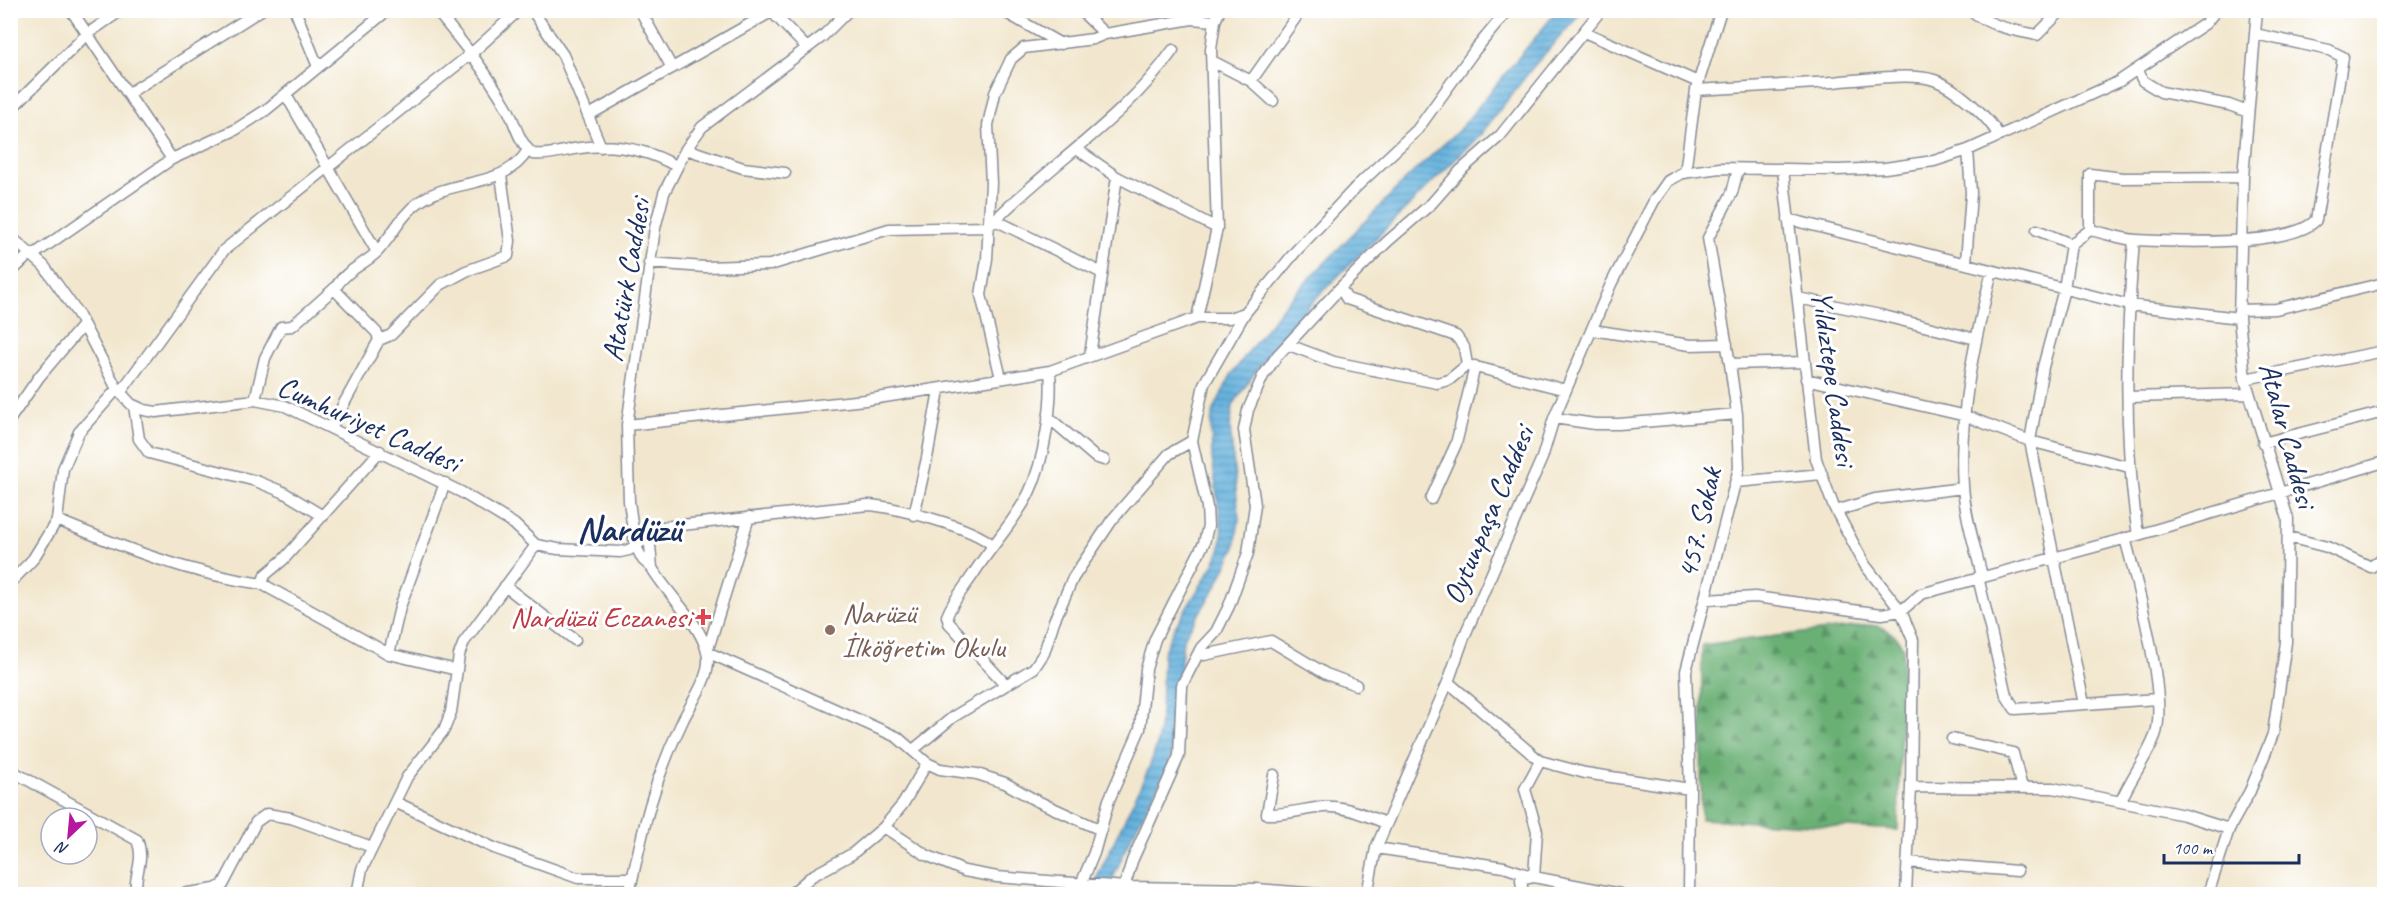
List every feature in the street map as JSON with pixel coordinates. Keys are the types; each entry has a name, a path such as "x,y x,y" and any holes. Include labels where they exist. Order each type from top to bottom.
{"street":[{"path":"71,10 172,159"},
{"path":"10,110 87,34 122,10"},
{"path":"129,93 261,10"},
{"path":"295,10 318,68"},
{"path":"10,273 32,254 172,159 235,130 286,95 388,10"},
{"path":"436,10 472,53 507,108 522,145 528,150 539,155 601,147 631,148 655,154 676,166"},
{"path":"10,583 33,559 57,520 63,469 68,453 88,420 118,391 224,250 472,53 519,10"},
{"path":"532,10 563,55 601,147"},
{"path":"640,10 672,68"},
{"name":"Atatürk Caddesi","path":"635,545 625,441 649,263 660,206 676,166 698,133 720,111 807,48 849,10"},
{"path":"1001,10 1061,44"},
{"path":"1080,10 1105,34"},
{"path":"1251,81 1301,10"},
{"path":"1124,891 1132,861 1179,756 1182,685 1201,648 1216,632 1229,606 1248,554 1255,505 1244,430 1248,410 1263,376 1340,288 1388,241 1432,204 1460,171 1500,136 1601,10"},
{"path":"1721,10 1697,86 1685,173 1738,169 1885,168 1934,161 1968,150 2118,82 2206,22 2217,10"},
{"path":"1971,10 1982,20 2004,28 2037,35 2062,10"},
{"name":"Atalar Caddesi","path":"2208,894 2229,829 2250,791 2275,725 2286,642 2288,519 2245,379 2239,314 2243,241 2243,177 2258,10"},
{"path":"589,115 771,11 807,48"},
{"path":"1082,882 1109,800 1140,729 1146,669 1155,639 1204,543 1208,526 1207,507 1192,441 1204,384 1245,313 1296,251 1348,195 1417,130 1508,11"},
{"path":"1001,378 981,295 991,223 988,125 995,93 1011,59 1024,48 1093,39 1105,34 1218,13 1212,61 1217,228 1197,318"},
{"path":"1584,32 1697,86 1885,78 1932,79 1956,91 1977,112 1990,121 1999,135"},
{"path":"2084,704 2030,441 2043,367 2064,289 2071,244 2091,230 2134,240 2243,241 2304,228 2316,220 2343,57 2329,50 2255,34"},
{"path":"991,223 1078,150 1153,79 1173,50"},
{"path":"1212,61 1251,81 1273,101"},
{"path":"2137,69 2143,81 2161,92 2229,105 2248,112"},
{"path":"286,95 326,168 377,252"},
{"path":"686,149 743,168 785,173"},
{"path":"255,400 265,358 281,327 292,326 336,287 342,277 377,252 404,216 420,201 501,175 523,159 528,150"},
{"path":"1078,150 1117,177 1217,228"},
{"path":"1966,263 1971,194 1968,150"},
{"name":"457. Sokak","path":"1689,894 1690,789 1686,671 1739,468 1737,414 1708,238 1732,194 1738,169"},
{"name":"Yıldıztepe Caddesi","path":"1783,170 1816,459 1836,511 1865,565 1901,611 1913,640 1911,787 1906,894"},
{"name":"Oytunpaşa Caddesi","path":"1367,894 1376,848 1386,823 1542,458 1554,418 1611,284 1654,201 1668,181 1685,173"},
{"path":"2091,230 2090,174 2123,178 2243,177"},
{"path":"331,427 379,340 391,335 440,285 465,271 508,256 510,241 501,175"},
{"path":"1090,355 1117,177"},
{"path":"1788,219 2129,305 2239,314 2276,309 2385,283"},
{"path":"649,263 705,267 770,265 889,229 991,223 1102,273"},
{"path":"2037,230 2071,244"},
{"path":"10,236 32,254 83,325 118,391 134,406 139,439 149,453 256,481 284,492 323,516"},
{"path":"2134,240 2129,305 2128,397 2129,467 2138,535"},
{"path":"1992,271 1976,339 1962,455 1963,488 2006,695 2015,709 2157,699"},
{"path":"336,287 341,298 377,333 379,340"},
{"path":"1340,288 1347,298 1456,336 1464,347 1471,365 1456,444 1431,499"},
{"path":"1798,298 1881,315 1976,339"},
{"path":"627,425 939,390 1050,371 1197,318 1229,318 1245,313"},
{"path":"10,419 39,377 83,325"},
{"path":"1592,330 1690,345 1727,344"},
{"path":"1289,345 1334,362 1437,383 1449,380 1471,365 1566,390"},
{"path":"2245,379 2385,351"},
{"path":"1730,364 1804,362"},
{"path":"1005,685 949,623 947,616 1029,492 1040,459 1048,417 1052,393 1050,371"},
{"path":"1806,379 1966,416 2030,441 2129,467"},
{"path":"914,515 939,390"},
{"path":"2128,397 2249,394"},
{"name":"Cumhuriyet Caddesi","path":"134,406 156,412 255,400 285,406 445,483 514,524 536,545"},
{"path":"2263,443 2385,412"},
{"path":"1554,418 1595,424 1619,424 1737,414"},
{"path":"1048,417 1095,457 1104,460"},
{"path":"913,750 952,717 1034,668 1044,653 1054,621 1073,578 1112,520 1169,454 1192,441"},
{"path":"262,584 265,576 284,559 380,451"},
{"path":"1706,600 1755,597 1882,614 1901,611 1921,594 2138,535 2385,462"},
{"path":"1737,482 1822,474"},
{"path":"389,654 400,607 445,483"},
{"path":"1836,511 1875,499 1963,488"},
{"path":"357,894 362,869 413,767 439,741 444,730 451,712 464,642 536,545 558,549 620,552 663,528 868,506 914,515 977,534 992,545"},
{"path":"629,894 654,786 702,681 708,652 749,517"},
{"path":"57,520 140,555 218,578 262,584 389,654 457,670"},
{"path":"649,534 652,568"},
{"path":"2288,537 2328,548 2371,567 2385,557"},
{"path":"2121,801 2155,735 2157,699 2142,603 2125,538"},
{"path":"635,545 666,592 697,631 708,652 851,714 897,737 927,763 940,769 977,774 1005,783 1035,800 1101,830"},
{"path":"505,586 575,640"},
{"path":"1201,648 1203,655 1271,641 1326,674 1356,685"},
{"path":"1448,682 1540,761 1585,773 1690,789"},
{"path":"1952,739 2013,753 2022,788"},
{"path":"1534,877 1537,831 1525,789 1540,761"},
{"path":"791,894 812,876 852,854 884,827 903,804 927,763"},
{"path":"11,771 137,840 141,850 141,862 135,888 137,894"},
{"path":"1274,775 1267,814 1284,814 1324,807 1343,808 1386,823"},
{"path":"1911,787 2053,788 2184,815 2229,829"},
{"path":"395,802 494,848 578,879 632,878"},
{"path":"182,894 215,890 223,885 256,822 267,814 291,818 372,847"},
{"path":"884,827 926,855 964,871 1028,881 1082,882 1124,891 1256,889 1319,894"},
{"path":"1376,848 1504,867 1534,877 1620,894"},
{"path":"1907,862 2018,872"},
{"path":"1523,894 1521,880 1534,877"}],"green space":[{"path":"1869,625 1889,631 1903,647 1898,830 1701,819 1702,645"}],"water":[{"path":"1557,11 1583,11 1533,67 1481,134 1314,300 1272,348 1233,406 1230,427 1239,519 1235,548 1217,585 1183,639 1174,741 1169,765 1129,841 1106,894 1089,894 1149,768 1157,745 1161,713 1163,654 1173,630 1214,564 1221,548 1222,532 1212,458 1211,422 1215,407 1231,375 1283,306 1405,180 1459,130"}],"place":[{"name":"Nardüzü Eczanesi","path":"703,617"},
{"name":"Narüzü İlköğretim Okulu","path":"830,630"}],"district":[{"name":"Nardüzü","path":"629,529"}]}
